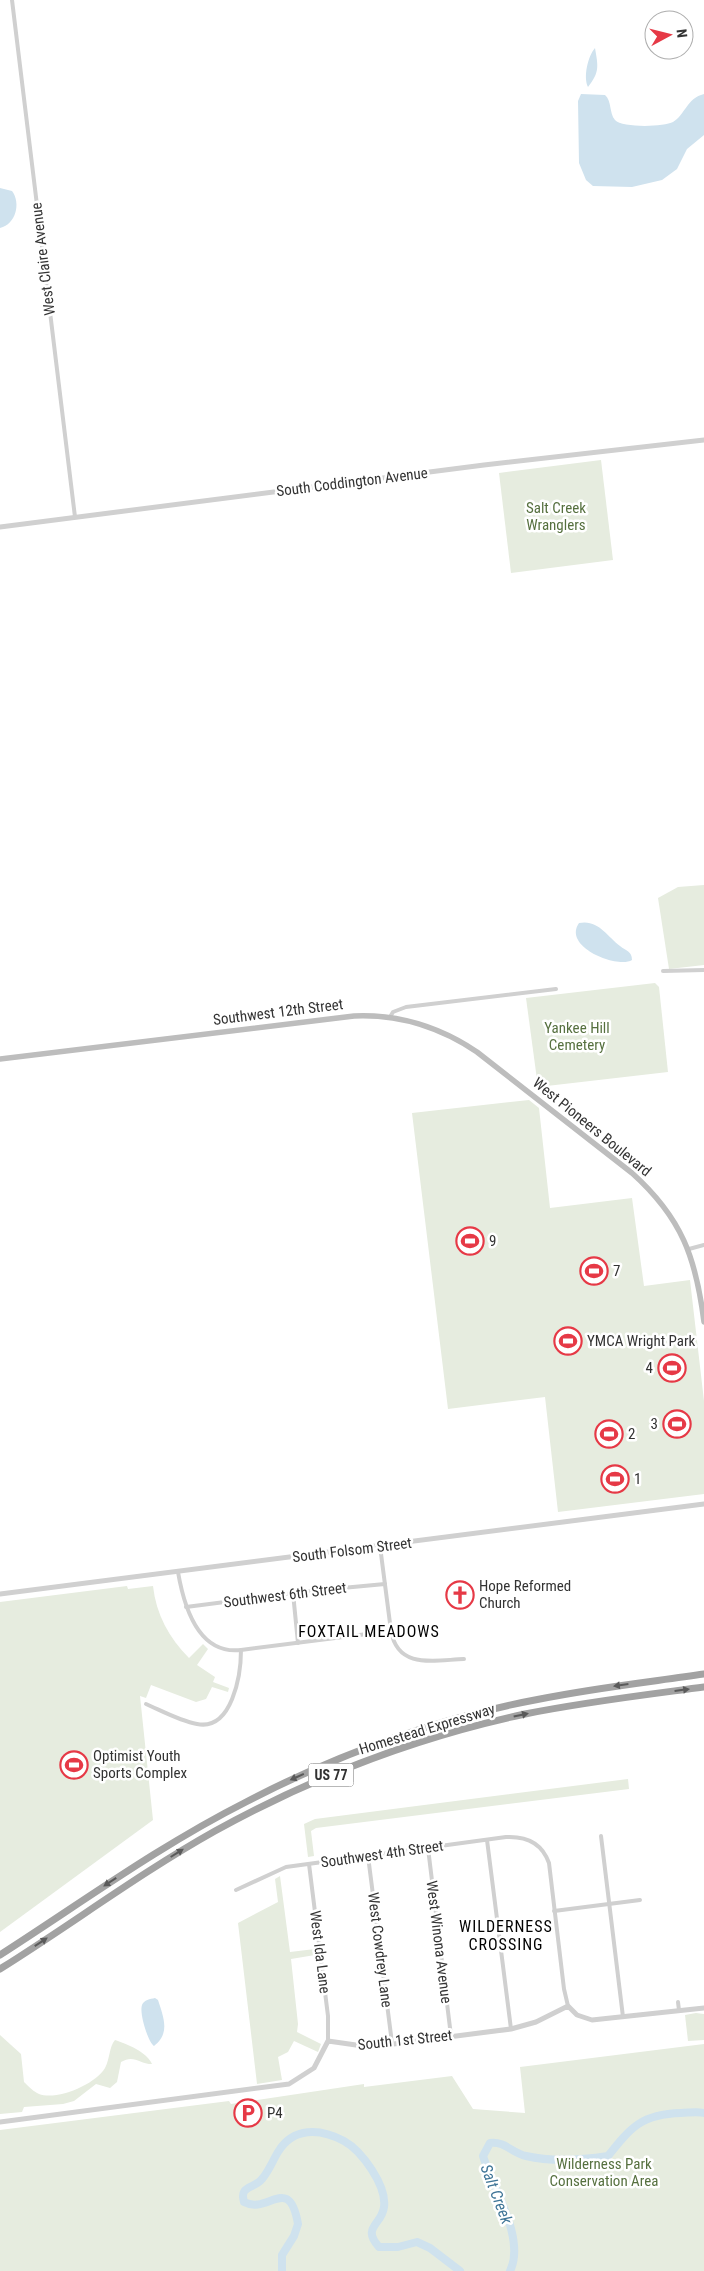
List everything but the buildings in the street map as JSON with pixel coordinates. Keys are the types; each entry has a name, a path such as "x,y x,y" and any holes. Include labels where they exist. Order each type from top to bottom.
{"highway":[{"name":"Homestead Expressway","path":"0,1955 181,1837 245,1802 331,1762 427,1728 504,1707 573,1693 704,1674"},
{"name":"Homestead Expressway","path":"0,1969 183,1850 286,1795 351,1767 437,1738 514,1717 598,1701 704,1687"}],"main road":[{"name":"Southwest 12th Street","path":"0,1059 336,1017 371,1015 390,1017"},
{"name":"West Pioneers Boulevard","path":"390,1017 420,1023 447,1034 471,1048 646,1186 672,1217 689,1249 698,1279 704,1322"}],"street":[{"name":"West Claire Avenue","path":"12,0 75,517"},
{"name":"South Coddington Avenue","path":"0,527 484,464 704,440"},
{"path":"663,971 704,970"},
{"path":"390,1017 393,1012 406,1007 556,989"},
{"path":"689,1249 704,1246"},
{"name":"South Folsom Street","path":"0,1594 704,1504"},
{"path":"380,1546 391,1631 398,1648 410,1658 419,1661 464,1660"},
{"path":"178,1572 186,1607 196,1626 212,1645 227,1651 391,1631"},
{"name":"Southwest 6th Street","path":"186,1607 293,1593 385,1584"},
{"path":"293,1593 298,1643"},
{"path":"146,1704 198,1724 216,1721 227,1709 233,1696 239,1677 241,1650"},
{"path":"601,1836 623,2017"},
{"name":"Southwest 4th Street","path":"236,1890 286,1867 515,1837 533,1842 546,1855 549,1863 554,1911"},
{"path":"487,1840 510,2029"},
{"name":"West Winona Avenue","path":"428,1848 451,2036"},
{"name":"West Cowdrey Lane","path":"368,1856 392,2043"},
{"name":"West Ida Lane","path":"309,1864 328,2016 328,2041"},
{"path":"640,1900 554,1911 568,2006 584,2019 600,2020 704,2008"},
{"path":"678,2002 679,2010"},
{"name":"South 1st Street","path":"328,2041 362,2047 510,2029 536,2022 568,2006"},
{"path":"0,2122 289,2084 314,2068 328,2041"}],"green space":[{"name":"Salt Creek Wranglers","path":"601,460 613,560 511,573 499,473"},
{"path":"704,885 704,965 669,969 658,898 678,887"},
{"name":"Yankee Hill Cemetery","path":"655,983 659,987 668,1072 538,1087 526,998"},
{"name":"YMCA Wright Park","path":"529,1100 539,1108 550,1208 632,1198 644,1286 690,1280 704,1401 704,1494 558,1512 545,1397 448,1409 412,1113"},
{"name":"Optimist Youth Sports Complex","path":"127,1586 128,1589 153,1586 160,1616 175,1642 189,1658 203,1644 208,1649 197,1665 215,1677 213,1682 229,1688 228,1692 212,1687 206,1699 196,1702 151,1685 146,1698 140,1696 153,1820 0,1932 0,1602"},
{"path":"628,1779 629,1789 316,1828 311,1831 314,1856 308,1857 304,1824 315,1819"},
{"path":"280,1876 290,1952 315,1949 315,1955 291,1959 298,2024 297,2032 321,2044 318,2052 294,2041 288,2052 278,2057 282,2080 257,2084 238,1923 278,1902 275,1879"},
{"path":"704,2014 704,2040 688,2041 685,2015"},
{"path":"0,2035 21,2054 24,2082 37,2093 47,2096 75,2090 93,2080 105,2068 115,2040 141,2052 152,2064 133,2059 126,2060 121,2062 117,2082 110,2088 96,2084 74,2101 63,2104 24,2107 22,2112 0,2114"},
{"name":"Wilderness Park Conservation Area","path":"704,2044 704,2271 0,2271 0,2130 229,2101 231,2104 364,2084 364,2087 452,2076 473,2109 525,2113 520,2067"}],"water":[{"path":"595,48 597,69 595,77 588,87 586,78 587,67 590,56"},
{"path":"581,94 605,95 609,100 615,120 619,123 643,126 673,122 694,99 704,94 704,135 687,149 677,169 662,180 632,187 593,186 586,180 579,163 578,101"},
{"path":"0,188 12,191 15,196 16,207 10,222 0,228"},
{"path":"586,922 602,929 630,953 632,960 625,962 605,959 585,948 578,940 576,932 579,923"},
{"path":"155,1998 158,2000 162,2012 164,2030 159,2041 154,2046 147,2033 141,2009 144,2002"}],"waterway":[{"name":"Salt Creek","path":"510,2271 514,2258 511,2229 483,2156 490,2143 504,2145 521,2154 536,2158 567,2160 608,2156 631,2130 647,2119 668,2114 704,2113"},
{"name":"Salt Creek","path":"282,2271 282,2255 294,2236 298,2224 294,2209 289,2201 283,2198 253,2205 244,2202 243,2197 245,2190 262,2179 284,2144 291,2138 308,2132 326,2134 344,2141 358,2153 372,2170 382,2189 384,2199 382,2213 372,2230 374,2240 379,2247 398,2247 417,2242 430,2248 460,2271"}],"place":[{"name":"9","path":"470,1241"},
{"name":"7","path":"594,1271"},
{"name":"YMCA Wright Park","path":"568,1341"},
{"name":"4","path":"672,1368"},
{"name":"3","path":"677,1424"},
{"name":"2","path":"609,1434"},
{"name":"1","path":"615,1479"},
{"name":"Hope Reformed Church","path":"460,1595"},
{"name":"Optimist Youth Sports Complex","path":"74,1765"},
{"name":"P4","path":"248,2113"}],"district":[{"name":"FOXTAIL MEADOWS","path":"369,1631"},
{"name":"WILDERNESS CROSSING","path":"506,1935"}]}
